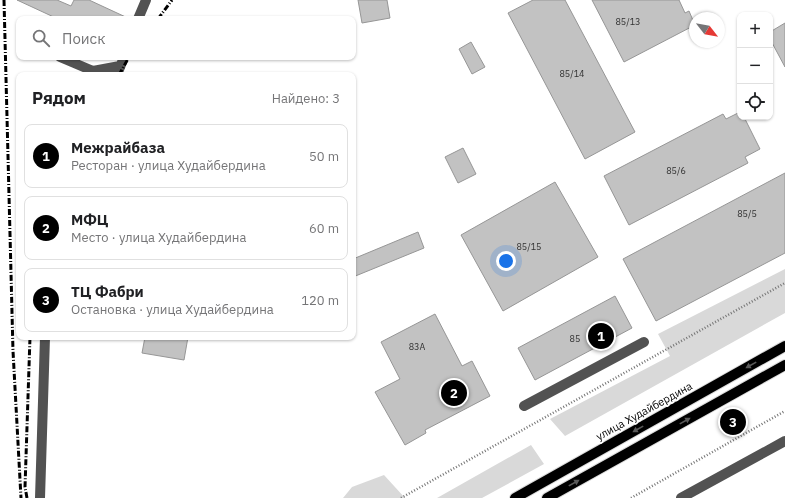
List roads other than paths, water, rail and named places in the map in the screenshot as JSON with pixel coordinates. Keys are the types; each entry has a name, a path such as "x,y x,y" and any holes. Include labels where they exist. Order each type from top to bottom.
{"main road":[{"name":"улица Худайбердина","path":"515,498 785,346"},
{"path":"547,498 785,365"}],"lane":[{"path":"139,16 146,0"},
{"path":"67,60 93,72 120,66"},
{"path":"40,498 45,340"},
{"path":"524,406 644,342"},
{"path":"681,498 785,441"}],"railway":[{"path":"4,0 13,351 21,498"},
{"path":"160,16 172,0"},
{"path":"121,72 127,60"},
{"path":"27,498 25,487 30,340"}],"place":[{"name":"Межрайбаза","path":"601,336"},
{"name":"МФЦ","path":"454,393"},
{"name":"ТЦ Фабри","path":"733,422"}]}
